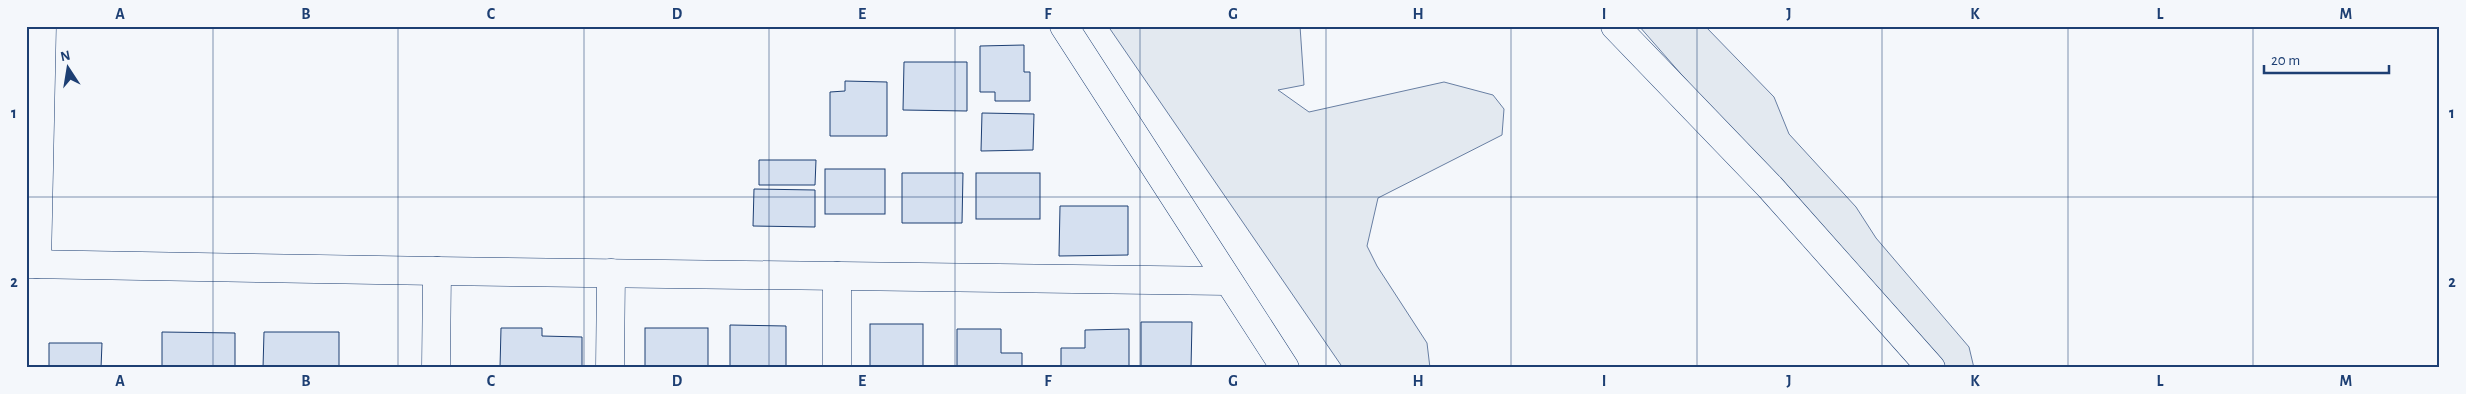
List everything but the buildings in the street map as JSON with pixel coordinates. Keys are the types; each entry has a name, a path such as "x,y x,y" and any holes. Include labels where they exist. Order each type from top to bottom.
{"street":[{"path":"42,26 32,264 437,272 1227,281"},
{"path":"1064,26 1284,368"},
{"path":"1615,26 1770,187 1931,368"},
{"path":"436,368 437,272"},
{"path":"610,368 611,273"},
{"path":"837,368 838,276"}],"shaded area":[{"path":"1108,26 1300,26 1304,85 1278,90 1309,112 1444,82 1493,95 1504,109 1502,135 1378,198 1367,246 1377,266 1427,343 1430,368 1343,368"},
{"path":"1639,26 1705,26 1774,97 1789,134 1856,207 1876,238 1969,347 1974,368 1938,368"}]}
